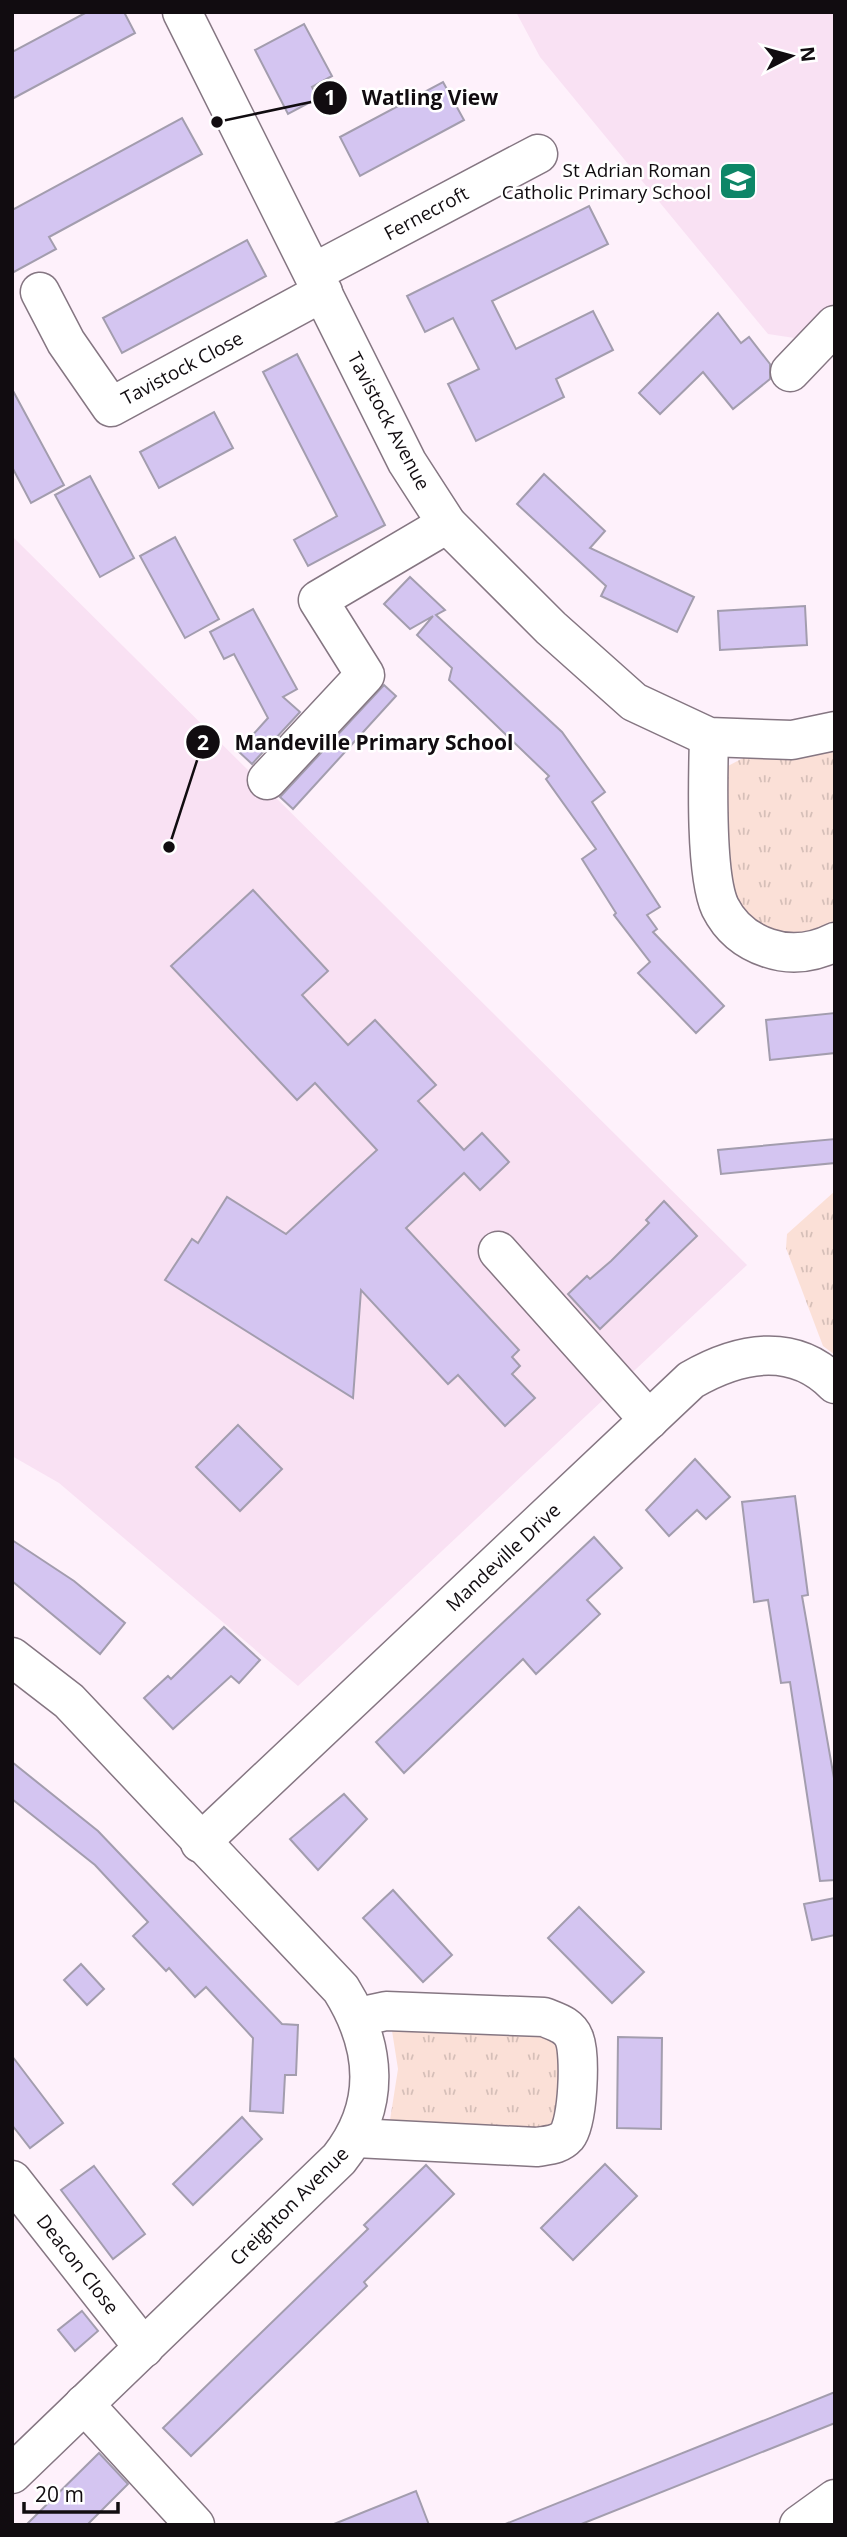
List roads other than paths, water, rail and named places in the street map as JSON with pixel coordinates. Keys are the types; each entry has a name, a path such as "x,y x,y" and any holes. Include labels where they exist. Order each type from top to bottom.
{"street":[{"name":"Tavistock Avenue","path":"182,12 407,462 447,524 551,628 634,702 709,737 792,740 835,731"},
{"name":"Fernecroft","path":"318,283 538,154"},
{"name":"Tavistock Close","path":"40,292 66,342 111,407 318,283"},
{"path":"790,372 835,325"},
{"path":"267,780 365,675 318,600 447,524"},
{"path":"709,737 713,879 720,906 730,923 752,942 775,950 808,952 835,942"},
{"path":"498,1251 649,1420"},
{"name":"Mandeville Drive","path":"200,1843 691,1380 716,1366 748,1357 781,1356 810,1362 835,1384"},
{"name":"Creighton Avenue","path":"12,1657 69,1700 200,1843 341,1989 358,2017 367,2044 370,2074 366,2104 356,2138 339,2159 13,2471"},
{"path":"356,2138 523,2147 557,2144 569,2134 575,2119 577,2057 575,2039 566,2026 544,2017 386,2011 358,2017"},
{"name":"Deacon Close","path":"12,2180 144,2348"},
{"path":"85,2404 195,2525"},
{"path":"799,2525 835,2499"}],"place":[{"name":"Watling View","path":"217,122"},
{"name":"St Adrian Roman Catholic Primary School","path":"738,181"},
{"name":"Mandeville Primary School","path":"169,847"}]}
